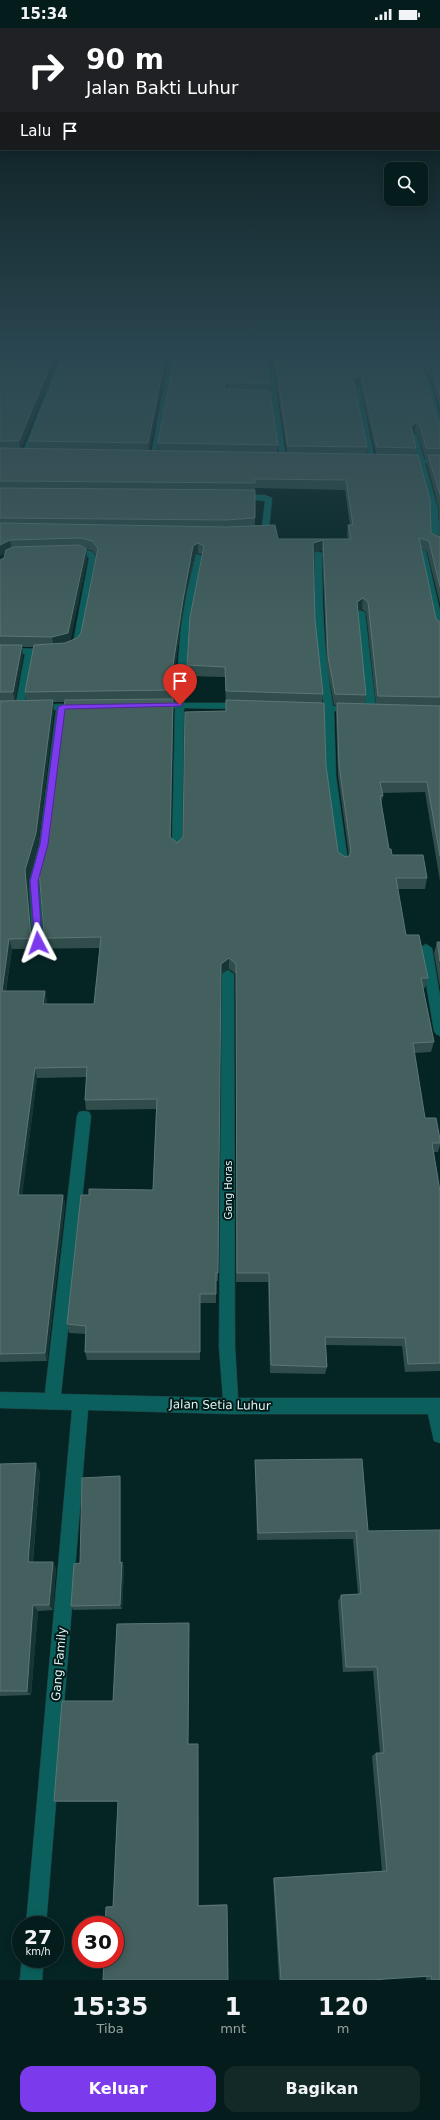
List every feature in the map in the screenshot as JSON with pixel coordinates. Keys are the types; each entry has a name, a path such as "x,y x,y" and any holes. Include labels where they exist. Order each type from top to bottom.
{"street":[{"path":"25,445 21,454 32,454"},
{"path":"153,456 155,445"},
{"path":"280,445 282,459"},
{"path":"369,445 372,460"},
{"path":"417,445 430,499 434,509 435,543"},
{"path":"146,456 161,456"},
{"path":"275,458 290,459"},
{"path":"393,461 440,461"},
{"path":"234,496 265,497 269,500 266,528 262,531 248,532"},
{"path":"0,651 30,652 65,650 74,648 77,643 93,558 90,554 82,551 58,552"},
{"path":"422,551 440,628"},
{"path":"318,553 318,608 322,667 329,709 331,776 343,862"},
{"path":"177,848 180,705 186,623 192,581 199,556"},
{"path":"298,708 368,709 361,612"},
{"path":"30,652 17,708 85,707"},
{"path":"148,706 180,705 251,707"},
{"path":"38,943 34,881 44,844 62,707"},
{"path":"426,948 440,1031"},
{"name":"Gang Horas","path":"228,974 227,1347 231,1406"},
{"path":"52,1401 84,1116"},
{"name":"Jalan Setia Luhur","path":"0,1400 231,1406 438,1406"},
{"name":"Gang Family","path":"37,1916 81,1403"},
{"path":"438,1406 440,1435"},
{"path":"31,1980 32,1968"}],"building":[{"path":"367,445 367,447 288,446"},
{"path":"377,445 415,445 416,448 377,447"},
{"path":"425,445 440,445 440,449 426,448"},
{"path":"0,448 418,455 430,500 431,533 439,537 440,536 440,587 429,541 419,538 436,619 440,622 440,697 378,696 368,602 363,598 357,602 366,695 335,694 328,656 323,540 313,543 315,620 323,694 226,691 225,667 187,665 190,617 204,546 198,543 193,546 183,600 173,665 173,690 25,692 34,645 65,643 77,638 81,633 98,548 92,541 81,538 10,540 0,545 0,523 226,527 275,525 278,539 351,539 348,525 353,525 346,480 255,479 255,483 0,481"},
{"path":"428,455 440,455 440,495"},
{"path":"0,488 255,490 255,518 226,520 0,518"},
{"path":"80,545 86,549 68,633 52,637 0,636 0,560 4,558 6,550 13,547"},
{"path":"0,645 22,645 13,692 0,692"},
{"path":"173,699 170,837 177,843 183,837 185,712 226,711 226,700 324,703 326,766 338,852 345,857 349,856 351,851 339,765 337,703 440,706 440,856 427,782 380,782 383,796 380,796 389,849 391,849 392,855 423,855 427,878 396,878 406,935 419,935 428,978 421,978 434,1042 413,1043 425,1118 436,1118 440,1139 440,1143 432,1143 440,1191 440,1363 408,1364 405,1338 325,1337 327,1367 271,1365 269,1273 237,1273 236,964 229,958 221,964 218,1273 216,1273 216,1294 200,1294 200,1352 85,1352 86,1326 67,1324 81,1195 89,1195 89,1189 153,1190 157,1099 85,1100 87,1067 35,1068 18,1195 63,1195 45,1353 0,1354 0,701 53,700 36,833 25,870 31,936 37,938 44,932 39,871 49,834 65,700","holes":["101,937 94,1004 43,1004 45,991 2,991 9,939"]},
{"path":"437,942 440,942 440,961"},
{"path":"362,1459 368,1531 440,1530 440,1980 432,1980 431,1976 371,1980 281,1980 274,1878 387,1871 376,1753 384,1753 377,1667 346,1667 341,1595 361,1594 356,1531 258,1533 255,1460"},
{"path":"36,1463 28,1562 53,1562 49,1605 33,1605 27,1691 0,1691 0,1464"},
{"path":"120,1476 120,1563 122,1562 120,1605 71,1606 74,1564 80,1563 82,1478"},
{"path":"189,1623 188,1744 198,1744 198,1906 227,1905 228,1980 103,1980 104,1968 124,1968 124,1916 106,1916 106,1907 113,1907 118,1801 54,1801 62,1701 113,1701 117,1624"}],"route":[{"path":"38,943 34,881 44,844 62,707 180,705"}]}
